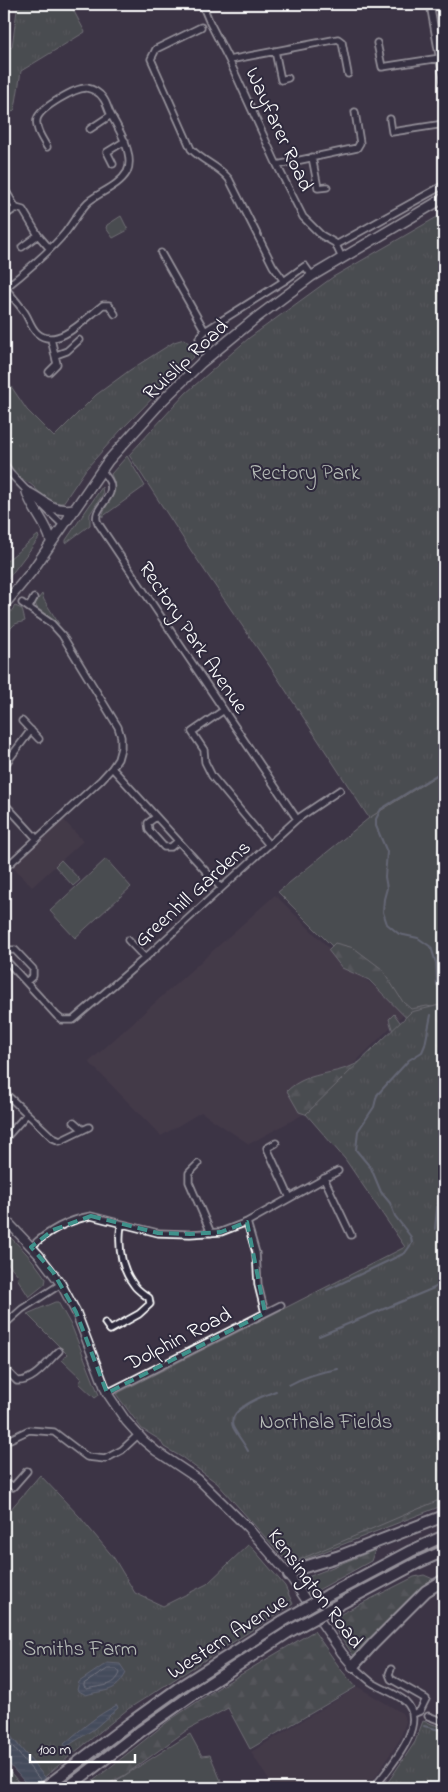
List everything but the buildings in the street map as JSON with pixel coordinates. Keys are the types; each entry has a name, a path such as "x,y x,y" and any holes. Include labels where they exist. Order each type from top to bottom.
{"highway":[{"path":"288,1575 298,1569 340,1556 444,1516"},
{"name":"Western Avenue","path":"44,1788 184,1685 283,1621 411,1551 444,1536"},
{"name":"Western Avenue","path":"68,1787 192,1695 290,1631 444,1551"},
{"path":"353,1666 426,1590 444,1580"}],"main road":[{"name":"Ruislip Road","path":"4,605 32,571 101,470 164,399 210,356 256,318 312,276 444,198"},
{"path":"28,492 52,508 74,509"},
{"path":"28,492 51,541"}],"street":[{"name":"Wayfarer Road","path":"202,4 303,217 310,225 336,245 342,258"},
{"path":"430,4 444,83"},
{"path":"201,27 156,49 151,59 191,148 229,179 273,266 284,281"},
{"path":"229,60 338,40 342,42 348,74"},
{"path":"377,43 382,67 440,58"},
{"path":"275,51 281,80 288,78"},
{"path":"47,147 39,133 37,126 38,116 43,110 78,88 88,88 103,97 124,140 129,159 128,171 119,181 87,204 66,232 50,249 5,289 26,314 32,327 44,338 62,337 103,305 109,305 115,314"},
{"path":"277,165 357,148 360,143 355,112"},
{"path":"90,129 111,115"},
{"path":"390,119 392,132 444,124"},
{"path":"113,164 107,152 124,140"},
{"path":"312,157 318,188 327,186"},
{"path":"336,245 444,186"},
{"path":"7,193 16,208 23,210 38,235 50,249"},
{"path":"4,216 16,208"},
{"path":"22,247 38,235"},
{"path":"161,253 205,331"},
{"path":"210,356 199,338 205,331 305,266 312,276"},
{"path":"49,372 58,364 52,339"},
{"path":"56,355 67,350 79,340"},
{"path":"4,464 28,492 63,525"},
{"name":"Rectory Park Avenue","path":"101,470 111,486 95,518 297,819"},
{"path":"29,607 34,598"},
{"path":"4,869 102,780 118,759 121,748 121,737 118,727 62,635 52,624 22,603"},
{"path":"224,710 192,732 204,750 205,762 212,776 269,845"},
{"path":"22,721 38,739"},
{"path":"4,766 30,730"},
{"path":"112,768 221,888"},
{"name":"Greenhill Gardens","path":"26,982 56,1016 68,1021 76,1018 145,958 297,819 340,790"},
{"path":"4,803 37,839"},
{"path":"156,817 148,823 148,830 164,847 171,847 178,841"},
{"path":"128,940 145,958"},
{"path":"9,950 16,950 33,969 32,976 26,982 4,957 9,950"},
{"path":"4,1092 53,1138 60,1141 86,1128 74,1122"},
{"path":"4,1140 27,1114"},
{"path":"276,1143 267,1148 290,1198"},
{"path":"198,1164 189,1173 189,1182 211,1233"},
{"path":"31,1247 53,1230 80,1218 91,1216 158,1232 190,1234 221,1232 247,1222 338,1171"},
{"path":"324,1178 351,1235"},
{"name":"Kensington Road","path":"4,1218 61,1284 76,1312 107,1392 119,1412 138,1435 156,1451 204,1484 248,1528 288,1575 353,1666 371,1682 404,1700 413,1714"},
{"name":"Dolphin Road","path":"247,1222 256,1253 258,1285 265,1313"},
{"path":"106,1323 110,1330 139,1314 150,1304 149,1298 134,1286 121,1260 120,1238 122,1224"},
{"path":"4,1325 22,1309 61,1284"},
{"name":"Dolphin Road","path":"107,1392 281,1305"},
{"path":"4,1368 17,1381 24,1382 32,1378 59,1351"},
{"path":"4,1442 29,1430 54,1432 87,1456 105,1459 122,1450 138,1435"},
{"path":"4,1480 13,1487 27,1471"},
{"path":"374,1788 410,1735 414,1722 413,1714 420,1711 426,1699 391,1680 389,1674 391,1669"},
{"path":"428,1716 444,1722"}],"highlighted area":[{"path":"91,1216 158,1233 190,1234 221,1232 247,1222 265,1313 107,1393 76,1312 53,1272 31,1247 53,1230"}],"shaded area":[{"path":"59,815 83,841 32,887 8,861"},
{"path":"275,895 341,960 406,1012 302,1115 249,1144 201,1112 161,1136 89,1062"},
{"path":"358,1687 402,1713 406,1721 400,1739 368,1788 279,1788 272,1785 251,1752"}],"green space":[{"path":"22,4 70,4 85,32 21,71 15,109 4,120 4,49 12,47 17,10"},
{"name":"Rectory Park","path":"444,213 444,771 369,818 129,455 186,393 249,338 333,277"},
{"path":"121,216 128,230 113,238 106,228 107,225"},
{"path":"184,339 192,346 194,356 121,430 86,469 63,503 52,502 46,499 34,487 22,479 4,456 4,376 27,410 54,437 96,395 130,370 174,342"},
{"path":"127,456 145,486 102,517 114,493 115,488 111,474"},
{"path":"102,487 103,494 90,514 90,525 66,543 66,540"},
{"path":"38,535 39,538 4,584 4,563"},
{"path":"42,594 59,624 37,608 35,603"},
{"path":"15,606 22,609 25,621 15,624 4,635 4,621"},
{"path":"444,771 444,1004 411,1012 344,958 278,892 369,818"},
{"path":"106,859 131,887 75,938 50,911"},
{"path":"61,860 80,880 73,886 55,866"},
{"path":"335,943 354,948 382,969 403,1002 411,1009 427,1006 441,1009 425,1037 369,980 342,968 328,950"},
{"name":"Northala Fields","path":"444,1004 444,1498 289,1564 217,1483 183,1458 164,1447 160,1440 142,1429 116,1394 405,1247 345,1159 306,1114 411,1012"},
{"path":"394,1014 418,1046 346,1157 311,1116 299,1112 287,1091 305,1079 340,1070 363,1060 376,1050 393,1032 389,1019"},
{"path":"4,1232 27,1254 46,1279 45,1284 29,1297 17,1278 19,1276 4,1259"},
{"path":"58,1302 72,1327 99,1395 95,1398 79,1383 82,1379 62,1360 67,1354 27,1314"},
{"name":"Smiths Farm","path":"40,1475 79,1516 114,1558 135,1593 163,1606 207,1584 249,1544 285,1586 293,1604 128,1709 42,1779 4,1733 4,1517"},
{"path":"444,1493 444,1505 290,1565 278,1551 313,1537"},
{"path":"375,1550 371,1561 309,1595 306,1588 308,1577"},
{"path":"424,1575 433,1579 358,1654 353,1655 329,1620 414,1577"},
{"path":"314,1631 342,1671 356,1687 250,1749 228,1708 187,1730 125,1775 100,1788 84,1788 170,1720 218,1688"},
{"path":"423,1721 444,1728 444,1788 384,1788 415,1742"},
{"path":"190,1734 202,1756 210,1755 224,1788 105,1788"},
{"path":"4,1765 24,1788 4,1788"}],"water":[{"path":"107,1663 120,1664 126,1673 114,1688 86,1695 77,1690 79,1682"},
{"path":"117,1705 118,1708 94,1729 66,1747 64,1744 83,1728"},
{"path":"4,1728 54,1788 30,1788 4,1758"}],"waterway":[{"path":"437,985 436,963 431,947 418,938 399,934 387,924 383,912 387,888 385,877 387,852 376,826 376,819 381,809 444,770"},
{"path":"327,1290 405,1253 412,1243 411,1237 395,1216 390,1203 381,1192 371,1168 356,1150 358,1131 374,1107 377,1095 409,1060 422,1052 431,1015"},
{"path":"444,1101 444,1108"},
{"path":"435,1229 442,1158"},
{"path":"319,1336 434,1288 444,1281"},
{"path":"289,1385 325,1371 338,1369"},
{"path":"248,1451 233,1427 232,1420 235,1414 247,1404 276,1391"},
{"path":"424,1726 444,1731"}]}
